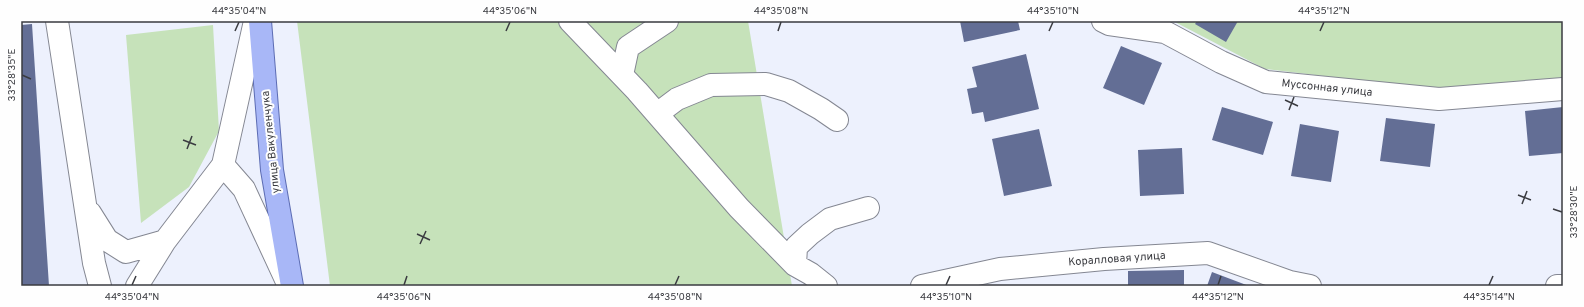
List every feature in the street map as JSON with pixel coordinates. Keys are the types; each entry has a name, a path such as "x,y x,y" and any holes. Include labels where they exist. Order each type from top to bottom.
{"main road":[{"name":"улица Вакуленчука","path":"260,21 272,170 292,286"}],"street":[{"path":"57,21 94,264 100,286"},
{"path":"137,286 165,241 223,166 254,21"},
{"path":"570,21 622,75 739,208 811,275"},
{"path":"622,75 628,48 667,21"},
{"name":"Муссонная улица","path":"1103,21 1109,24 1165,32 1221,62 1266,82 1439,99 1563,89"},
{"path":"657,114 677,99 711,85 766,84 789,91 837,120"},
{"path":"223,166 244,189 289,286"},
{"path":"85,205 107,240 126,252 165,241"},
{"path":"811,275 796,247 830,219 868,208"},
{"name":"Коралловая улица","path":"922,286 1000,269 1104,259 1208,253 1290,282 1310,286"},
{"path":"1556,286 1563,286"}],"green space":[{"path":"297,21 748,21 792,286 330,286"},
{"path":"1173,21 1563,21 1563,92 1431,89 1265,69"},
{"path":"213,25 219,131 189,187 141,223 126,35"}],"building":[{"path":"960,21 1018,21 1020,30 964,42"},
{"path":"1197,21 1238,21 1226,42 1195,24"},
{"path":"32,24 49,286 21,286 21,25"},
{"path":"1121,46 1162,63 1144,105 1103,88"},
{"path":"1026,54 1039,109 985,122 983,112 972,114 967,89 977,87 972,67"},
{"path":"1222,107 1273,122 1263,155 1212,140"},
{"path":"1563,107 1563,153 1529,156 1525,111"},
{"path":"1386,118 1435,124 1430,167 1380,161"},
{"path":"1300,124 1339,131 1331,182 1291,176"},
{"path":"1039,129 1052,186 1004,196 992,139"},
{"path":"1182,148 1184,194 1140,196 1138,150"},
{"path":"1184,270 1184,286 1128,286 1128,271"},
{"path":"1212,272 1249,286 1207,286"}]}
